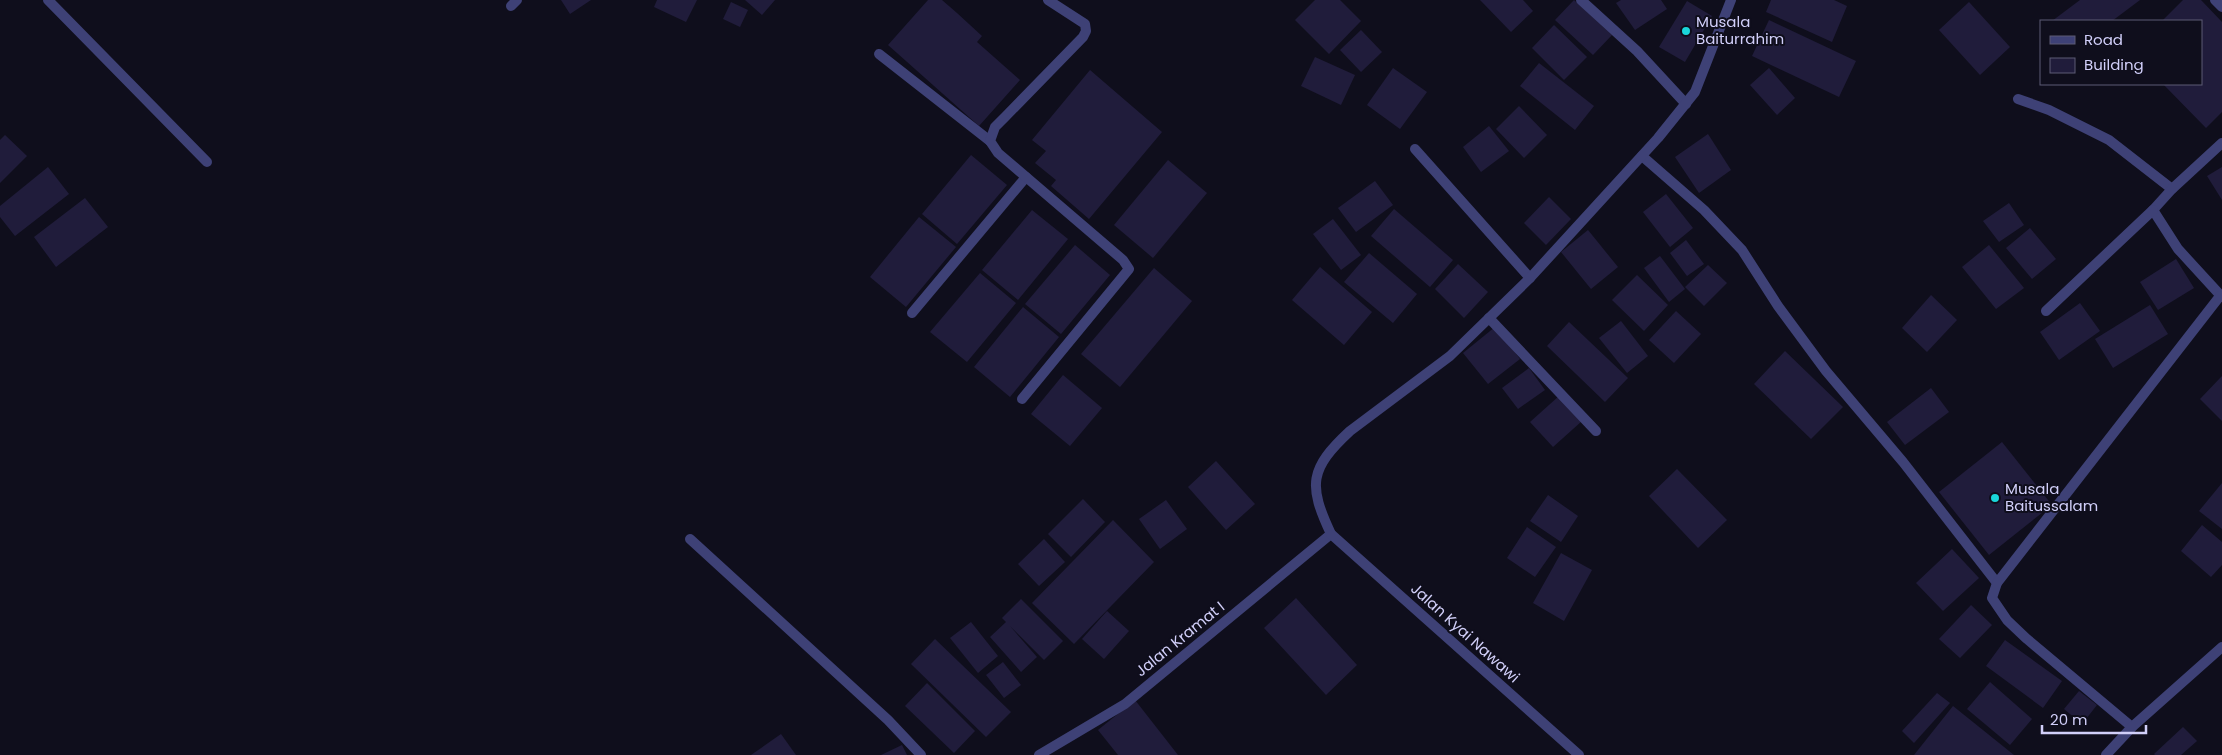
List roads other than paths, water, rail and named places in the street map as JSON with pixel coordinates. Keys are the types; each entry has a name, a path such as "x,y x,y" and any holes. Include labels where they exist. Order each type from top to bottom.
{"street":[{"path":"48,0 207,162"},
{"path":"990,141 995,127 1083,37 1086,31 1085,24 1048,0"},
{"path":"1581,0 1636,51 1686,104"},
{"path":"1331,534 1317,505 1315,484 1323,461 1350,431 1450,356 1530,278 1642,156 1686,104 1702,77 1731,0"},
{"path":"2215,0 2222,8"},
{"path":"878,54 990,141 998,153 1123,260 1129,269 1022,399"},
{"path":"2018,99 2049,110 2109,140 2172,189"},
{"path":"2046,311 2222,143"},
{"path":"1415,149 1530,278"},
{"path":"1642,156 1704,210 1742,250 1778,306 1826,371 1903,462 1997,583"},
{"path":"912,313 1026,177"},
{"path":"2132,727 2007,620 1992,598 1997,583 2221,297 2178,248 2153,210"},
{"path":"1489,318 1596,430"},
{"name":"Jalan Kramat I","path":"1040,755 1125,704 1331,534"},
{"name":"Jalan Kyai Nawawi","path":"1331,534 1579,755"},
{"path":"690,539 888,720 921,755"},
{"path":"2106,755 2132,727 2222,647"}],"place":[{"name":"Musala Baiturrahim","path":"1686,31"},
{"name":"Musala Baitussalam","path":"1995,498"}]}
